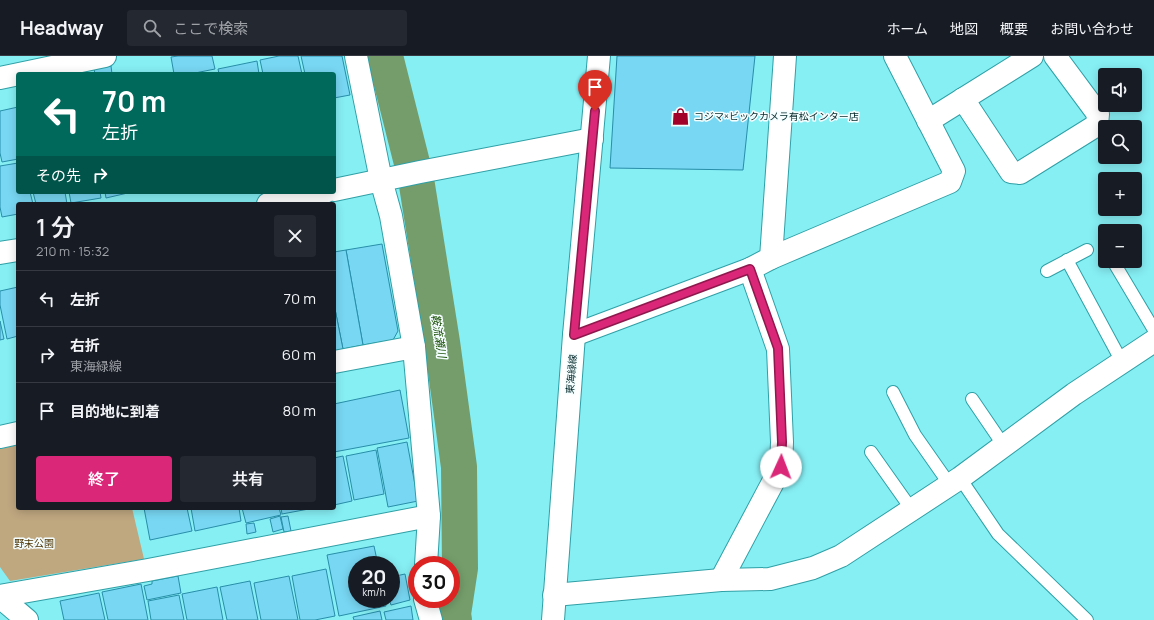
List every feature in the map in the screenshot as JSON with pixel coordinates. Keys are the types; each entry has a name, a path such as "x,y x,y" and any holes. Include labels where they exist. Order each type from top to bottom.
{"street":[{"path":"29,72 105,56"},
{"path":"356,56 390,178 391,216 414,347 428,516 426,556"},
{"name":"東海緑線","path":"553,620 574,335 599,56"},
{"path":"771,258 785,56"},
{"path":"574,335 750,269 771,258 950,182 954,171 895,56"},
{"path":"928,121 1032,56"},
{"path":"963,99 1011,172 1020,173 1097,125 1098,114 1055,56"},
{"path":"0,78 16,75"},
{"path":"336,190 592,139"},
{"path":"278,202 316,194"},
{"path":"0,253 16,250"},
{"path":"721,580 781,467 782,442 778,348 750,269"},
{"path":"554,595 721,580 770,579 813,568 840,556 955,482 1074,394 1154,341"},
{"path":"336,362 414,347"},
{"path":"0,437 16,433"},
{"path":"0,596 148,570 428,516"},
{"path":"0,596 27,620"},
{"path":"428,608 431,620"}],"lane":[{"path":"1047,271 1087,250"},
{"path":"1067,260 1122,362"},
{"path":"1117,268 1154,330"},
{"path":"894,392 915,435 998,534 1087,620"},
{"path":"972,399 1004,446"},
{"path":"871,452 912,510"}],"green space":[{"name":"野末公園","path":"16,445 16,510 132,510 144,559 10,581 0,567 0,449"}],"building":[{"path":"212,56 215,69 200,72 174,72 171,57"},
{"path":"279,56 298,56 302,72 263,72 260,60"},
{"path":"301,56 342,56 350,95 336,98 336,72 305,72"},
{"name":"コジマ×ビックカメラ有松インター店","path":"617,56 755,56 743,170 610,168"},
{"path":"257,61 259,72 219,72 218,69"},
{"path":"111,66 112,72 95,72 94,69"},
{"path":"16,107 16,159 2,162 0,153 0,111"},
{"path":"16,163 16,194 30,194 32,202 16,202 16,214 2,217 0,207 0,166"},
{"path":"34,194 65,194 67,202 36,202"},
{"path":"69,194 100,194 101,198 71,202"},
{"path":"105,194 123,194 106,198"},
{"path":"382,244 398,331 393,340 363,345 346,250"},
{"path":"346,250 363,345 343,349 336,314 336,252"},
{"path":"16,287 16,337 7,339 0,305 0,291"},
{"path":"336,314 343,349 336,351"},
{"path":"0,321 4,339 0,340"},
{"path":"400,390 409,438 336,452 336,404"},
{"path":"407,442 418,501 388,507 377,448"},
{"path":"376,450 384,494 354,500 346,456"},
{"path":"343,456 352,501 336,505 336,458"},
{"path":"144,510 187,510 192,531 150,540"},
{"path":"191,510 239,510 241,521 195,531"},
{"path":"243,510 280,510 281,515 246,523"},
{"path":"281,510 303,510 282,514"},
{"path":"280,516 283,529 273,532 270,519"},
{"path":"288,516 291,531 284,532 281,517"},
{"path":"254,523 256,532 247,534 246,524"},
{"path":"374,546 376,556 348,556 348,608 377,608 339,616 327,555"},
{"path":"326,569 335,616 315,620 300,620 292,576"},
{"path":"405,574 408,590 408,601 400,603 400,575"},
{"path":"178,576 181,593 147,600 144,586 152,584 152,581"},
{"path":"289,576 298,620 261,620 254,583"},
{"path":"250,581 258,620 227,620 220,587"},
{"path":"141,584 148,620 108,620 102,592"},
{"path":"217,587 223,620 187,620 182,594"},
{"path":"99,593 105,620 64,620 60,601"},
{"path":"179,595 184,620 151,620 148,601"},
{"path":"408,607 408,608 411,608 413,620 386,620 384,612"},
{"path":"380,611 382,620 354,620 353,617"}],"waterway":[{"name":"鞍流瀬川","path":"385,56 416,179 442,342 459,467 460,568 453,614 454,620"}],"place":[{"name":"コジマ×ビックカメラ有松インター店","path":"681,116"}],"route":[{"path":"595,111 574,335 750,269 778,348 782,442 781,467"}]}
